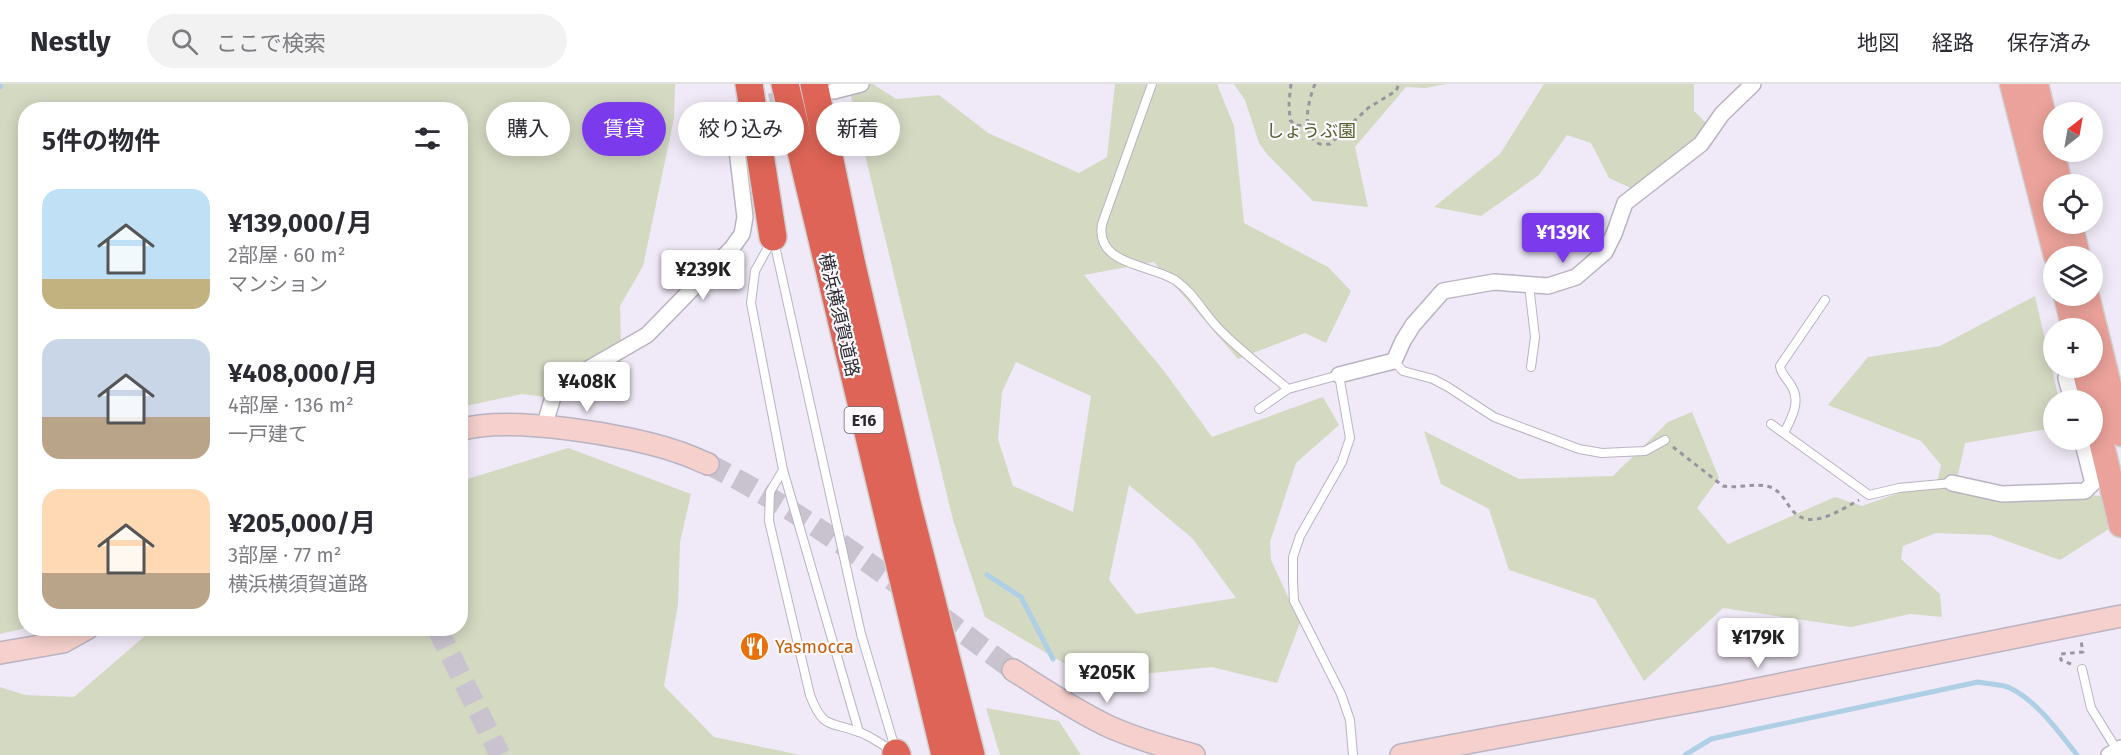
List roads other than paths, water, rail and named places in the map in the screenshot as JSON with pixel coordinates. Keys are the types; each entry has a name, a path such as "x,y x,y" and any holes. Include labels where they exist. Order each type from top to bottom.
{"highway":[{"path":"749,84 773,237"},
{"name":"横浜横須賀道路","path":"785,84 945,755"},
{"name":"横浜横須賀道路","path":"824,88 851,261 908,507 971,755"}],"main road":[{"path":"2012,84 2053,246"},
{"path":"2036,84 2058,174"},
{"path":"2095,378 2121,434"},
{"path":"2103,449 2121,525"}],"street":[{"path":"824,88 861,84"},
{"path":"1339,375 1394,361 1402,340 1443,291 1494,282 1548,286 1576,277 1605,252 1625,203 1701,144 1722,114 1753,84"},
{"path":"544,427 552,397 568,380 647,335 732,248 742,234 745,218 738,156"},
{"path":"468,427 512,425 544,427 622,437 677,451 708,464"},
{"path":"1952,483 2001,494 2085,491 2093,483 2085,450"},
{"path":"1401,755 1722,696 2121,616"},
{"path":"0,653 63,642 74,636"},
{"path":"1013,670 1073,708 1112,728 1194,755"}],"lane":[{"path":"1152,84 1102,224 1100,234 1104,244 1113,255 1127,262 1158,271 1190,292 1218,327 1288,389"},
{"path":"773,237 754,271 751,303 783,470 859,732"},
{"path":"773,237 861,634 897,754"},
{"path":"1529,285 1535,337 1531,367"},
{"path":"1784,433 1795,409 1794,389 1780,371 1780,366 1825,300"},
{"path":"1394,361 1403,371 1433,379 1494,417 1580,449 1602,453 1645,451 1665,440"},
{"path":"1259,409 1288,389 1339,375 1350,438 1342,462 1300,536 1293,557 1293,581 1294,601 1341,694 1350,720 1353,755"},
{"path":"1771,424 1869,495 1899,488 1952,483"},
{"path":"783,470 770,492 769,521 810,695 818,715 836,726 859,732 897,754"},
{"path":"2082,669 2091,708 2116,751"}],"waterway":[{"path":"987,575 1021,597 1053,659"},
{"path":"1685,755 1711,739 1978,682 2007,687 2030,701 2077,755"}],"tunnel":[{"path":"763,102 795,97"},
{"path":"708,464 749,486 827,534 1013,670"},
{"path":"441,636 500,755"}],"place":[{"name":"Yasmocca","path":"754,647"}],"park label":[{"name":"しょうぶ園","path":"1311,131"}]}
